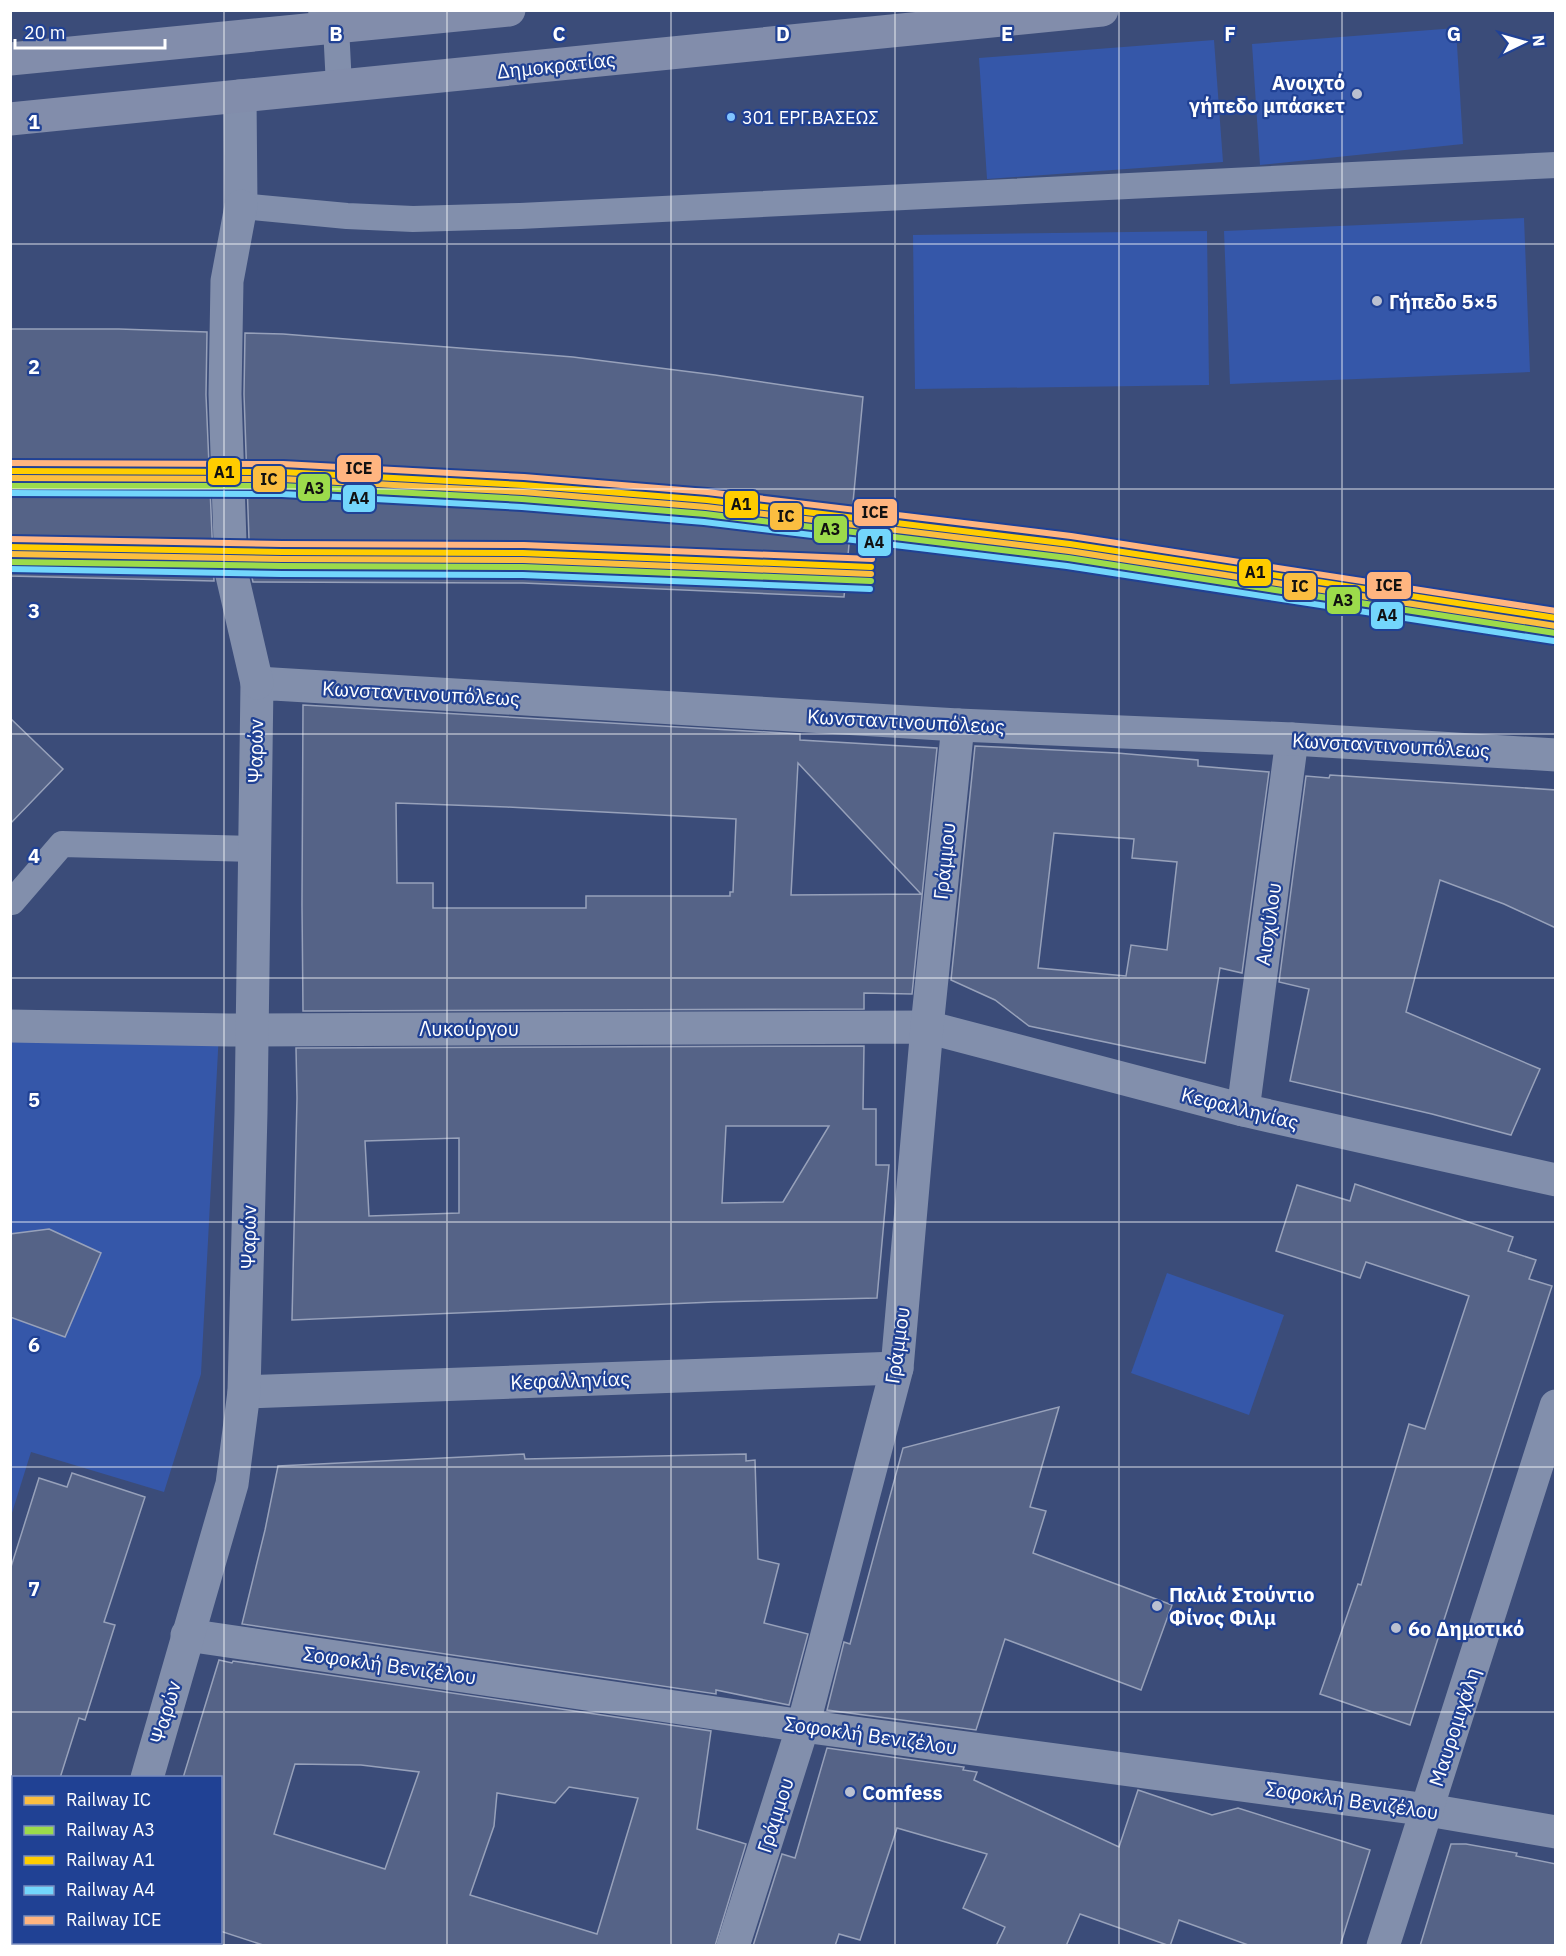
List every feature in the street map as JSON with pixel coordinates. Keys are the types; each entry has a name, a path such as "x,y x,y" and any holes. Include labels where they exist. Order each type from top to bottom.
{"main road":[{"path":"10,59 329,19 509,10"},
{"name":"Δημοκρατίας","path":"10,119 1102,10"}],"street":[{"name":"Ψαρών","path":"148,1776 232,1484 244,1392 257,683 231,571 225,394 227,281 242,206 240,96"},
{"name":"Κωνσταντινουπόλεως","path":"257,683 958,725 1292,739 1556,755"},
{"name":"Γράμμου","path":"734,1946 803,1726 897,1368 927,1027 958,725"},
{"name":"Αισχύλου","path":"1243,1110 1292,739"},
{"name":"Λυκούργου","path":"10,1026 252,1029 927,1027"},
{"name":"Κεφαλληνίας","path":"927,1027 1243,1110 1556,1180"},
{"name":"Κεφαλληνίας","path":"244,1392 897,1368"},
{"name":"Μαυρομιχάλη","path":"1383,1946 1556,1406"},
{"name":"Σοφοκλή Βενιζέλου","path":"187,1635 803,1726 1428,1810 1556,1832"}],"lane":[{"path":"329,19 339,86"},
{"path":"242,206 347,216 413,219 520,216 1556,165"},
{"path":"12,902 62,844 254,849"}],"shaded area":[{"name":"Ανοιχτό γήπεδο μπάσκετ","path":"1456,28 1463,144 1260,165 1252,44"},
{"path":"1214,40 1223,162 987,179 979,58"},
{"name":"Γήπεδο 5×5","path":"1524,218 1530,372 1230,384 1224,231"},
{"path":"1207,231 1209,385 915,389 913,235"},
{"path":"11,1027 219,1032 201,1374 164,1492 31,1452 11,1516"},
{"path":"1167,1273 1284,1315 1249,1415 1131,1373"}],"building":[{"path":"10,329 207,332 206,395 214,581 10,576"},
{"path":"245,333 573,357 863,397 844,597 523,583 253,582 250,569 244,394"},
{"path":"303,705 800,734 800,740 937,748 912,994 864,993 864,1009 303,1011","holes":["798,763 921,894 791,895","396,803 736,819 733,892 730,892 730,896 586,896 586,908 433,908 433,883 397,883"]},
{"path":"10,718 63,769 10,824"},
{"path":"975,746 1117,753 1198,760 1198,766 1269,772 1242,973 1220,968 1205,1063 1029,1026 995,1000 951,980","holes":["1054,833 1134,839 1132,858 1177,862 1167,950 1131,945 1126,976 1038,968"]},
{"path":"1330,775 1556,790 1556,928 1504,904 1440,880 1406,1012 1540,1069 1511,1135 1290,1081 1309,989 1279,982 1306,776 1329,778"},
{"path":"864,1046 863,1109 876,1109 876,1165 889,1165 877,1298 714,1302 292,1320 296,1048","holes":["726,1126 829,1126 783,1202 722,1203","459,1138 459,1213 369,1216 365,1141"]},
{"path":"1355,1184 1513,1237 1508,1251 1536,1260 1529,1279 1552,1286 1410,1725 1320,1694 1358,1584 1361,1585 1409,1424 1425,1429 1469,1296 1366,1262 1360,1278 1276,1251 1297,1185 1350,1201"},
{"path":"49,1229 101,1253 65,1337 10,1317 10,1234"},
{"path":"1059,1407 1030,1507 1046,1511 1033,1553 1172,1605 1141,1690 1005,1639 976,1730 827,1710 844,1642 850,1644 903,1448"},
{"path":"524,1454 525,1459 746,1454 746,1461 755,1460 758,1559 779,1564 764,1623 808,1634 789,1705 716,1690 716,1694 242,1624 278,1466"},
{"path":"72,1473 145,1497 104,1622 115,1625 85,1720 79,1718 61,1776 12,1776 10,1778 10,1570 39,1478 67,1487"},
{"path":"219,1660 711,1731 697,1829 746,1844 715,1946 266,1946 222,1932 222,1776 184,1776","holes":["295,1764 361,1765 419,1772 385,1869 274,1834","569,1787 638,1798 597,1934 470,1895 494,1826 497,1793 555,1803"]},
{"path":"827,1748 964,1767 963,1770 977,1772 974,1780 1119,1847 1138,1790 1212,1815 1238,1808 1370,1850 1340,1946 1251,1946 1179,1920 1170,1946 1080,1914 1066,1946 996,1946 1005,1927 963,1908 987,1854 897,1828 860,1940 839,1934 835,1946 753,1946 782,1854 795,1858"},
{"path":"1451,1844 1466,1844 1517,1853 1516,1856 1556,1864 1556,1946 1420,1946"}],"rail line":[{"name":"ICE","path":"10,463 283,464 524,477 707,492 1071,536 1556,611"},
{"name":"A1","path":"10,471 282,472 523,485 707,500 1070,544 1556,618"},
{"name":"IC","path":"10,478 282,479 523,492 706,507 1069,551 1556,626"},
{"name":"A3","path":"10,486 282,486 522,499 705,514 1068,558 1555,633"},
{"name":"A4","path":"10,493 282,494 522,507 704,522 1067,566 1554,641"},
{"name":"ICE","path":"10,539 282,544 524,545 872,559"},
{"name":"A1","path":"10,547 282,552 523,553 871,567"},
{"name":"IC","path":"10,554 282,559 523,560 871,574"},
{"name":"A3","path":"10,562 523,567 871,581"},
{"name":"A4","path":"10,569 282,574 523,575 870,589"}],"place":[{"name":"Ανοιχτό γήπεδο μπάσκετ","path":"1357,94"},
{"name":"301 ΕΡΓ.ΒΑΣΕΩΣ","path":"731,117"},
{"name":"Γήπεδο 5×5","path":"1377,301"},
{"name":"Παλιά Στούντιο Φίνος Φιλμ","path":"1157,1606"},
{"name":"6ο Δημοτικό","path":"1396,1628"},
{"name":"Comfess","path":"850,1792"}]}
